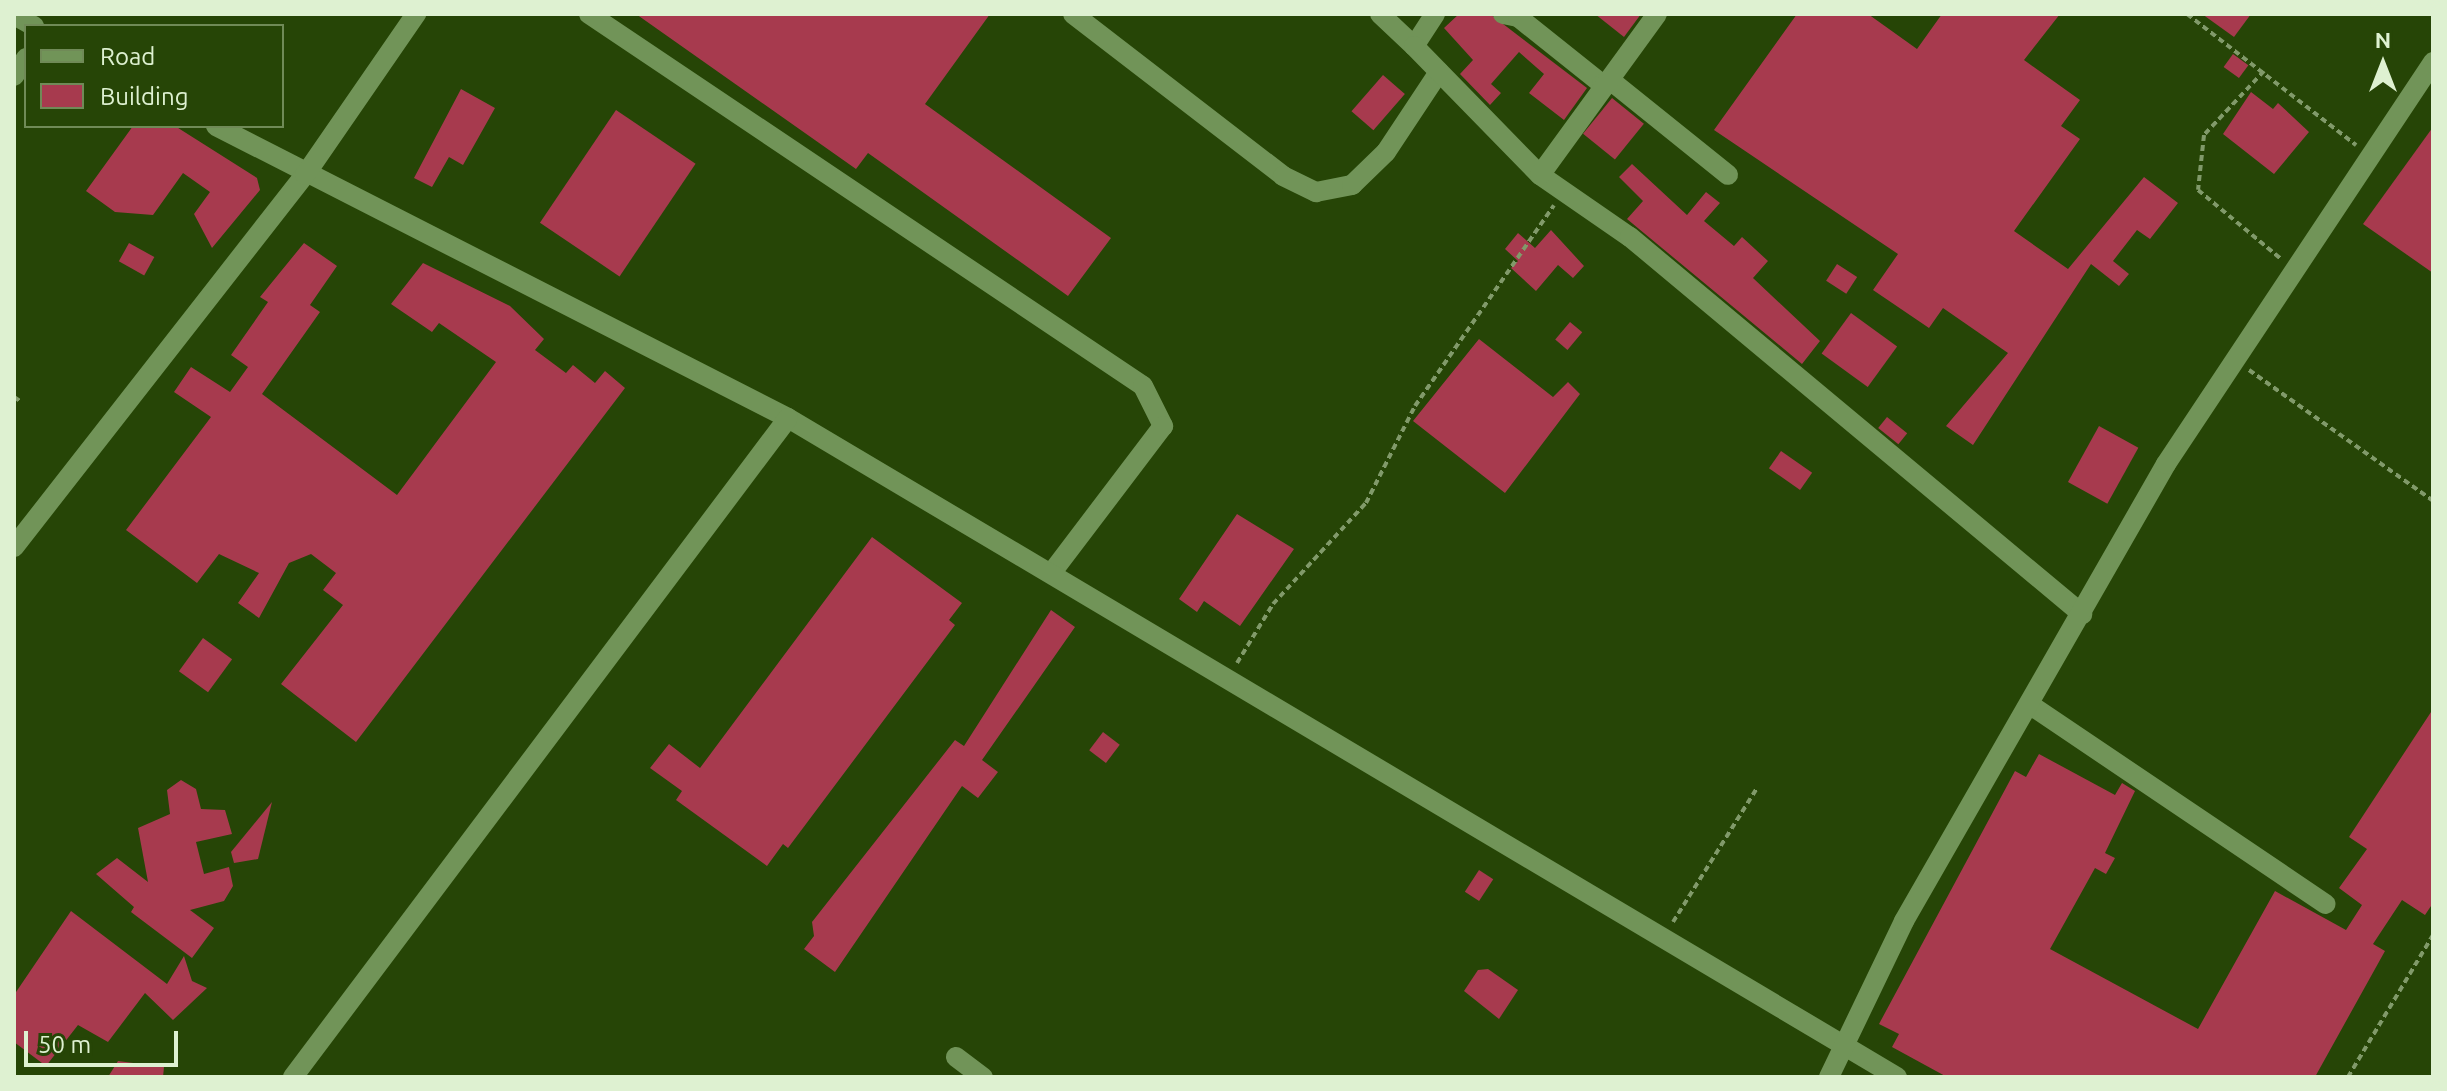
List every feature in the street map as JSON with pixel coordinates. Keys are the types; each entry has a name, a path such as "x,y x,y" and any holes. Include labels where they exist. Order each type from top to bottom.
{"street":[{"path":"14,547 305,175 416,14"},
{"path":"589,14 1143,386 1163,426 1053,571"},
{"path":"1073,14 1283,176 1316,192 1352,185 1386,152 1439,72"},
{"path":"1380,14 1540,175 1630,237 2082,614"},
{"path":"1414,46 1435,14"},
{"path":"1503,14 1518,17 1602,84 1615,84 1728,175"},
{"path":"1540,175 1602,84 1657,14"},
{"path":"1829,1077 1840,1046 1904,921 2032,706 2082,614 2235,359 2370,156 2430,72"},
{"path":"220,128 305,175 788,418 1230,675 1661,941 1897,1077"},
{"path":"293,1077 788,418"},
{"path":"2032,706 2325,904"},
{"path":"956,1057 983,1077"}],"path":[{"path":"2187,14 2370,156"},
{"path":"2264,71 2204,135 2198,190 2295,270"},
{"path":"1230,675 1273,604 1366,503 1415,406 1562,193"},
{"path":"2235,359 2433,501"},
{"path":"14,397 20,401"},
{"path":"1661,941 1757,788"},
{"path":"2348,1077 2433,935"}],"building":[{"path":"636,14 990,14 925,104 1111,238 1068,296 868,153 856,169"},
{"path":"1459,14 1490,14 1587,88 1564,120 1529,93 1544,74 1519,52 1491,84 1501,93 1490,105 1460,74 1473,60 1444,28"},
{"path":"1595,14 1641,14 1624,37"},
{"path":"1797,14 1868,14 1917,49 1942,14 2060,14 2024,60 2080,100 2061,126 2080,139 2014,231 2068,269 2144,177 2178,203 2150,239 2137,230 2113,261 2129,274 2119,286 2091,264 1973,445 1946,426 2008,353 1943,308 1929,328 1873,290 1898,254 1714,130"},
{"path":"2202,14 2251,14 2234,37"},
{"path":"2233,54 2248,65 2239,78 2224,67"},
{"path":"1383,75 1405,94 1373,130 1352,111"},
{"path":"461,89 495,108 463,165 449,157 432,187 414,178"},
{"path":"2251,92 2273,109 2278,103 2309,132 2274,174 2223,134"},
{"path":"1612,98 1644,124 1615,160 1583,134"},
{"path":"616,110 696,164 620,276 540,223"},
{"path":"2433,127 2433,273 2363,224"},
{"path":"132,128 178,128 257,178 260,190 212,248 194,214 210,192 183,173 153,215 115,212 86,191"},
{"path":"1632,164 1687,215 1706,192 1720,203 1704,221 1734,246 1742,237 1768,261 1753,278 1820,341 1802,364 1627,219 1643,201 1619,177"},
{"path":"1551,230 1584,266 1573,278 1558,265 1536,291 1511,268 1518,261 1505,249 1518,233 1535,248"},
{"path":"129,243 154,257 144,275 119,261"},
{"path":"304,243 337,266 310,305 320,312 262,394 397,495 496,362 439,323 432,332 391,304 423,263 510,306 544,339 535,350 566,373 573,365 595,383 605,371 625,388 356,742 281,684 343,605 323,590 336,573 311,554 289,563 259,618 238,603 259,573 219,554 197,583 126,530 211,417 174,392 191,367 230,392 248,367 231,355 268,302 260,297"},
{"path":"1837,264 1857,277 1846,294 1826,281"},
{"path":"1851,313 1897,347 1868,387 1822,353"},
{"path":"1570,322 1582,332 1567,350 1555,340"},
{"path":"1479,339 1553,397 1568,382 1580,394 1505,493 1413,421"},
{"path":"1887,417 1907,433 1898,444 1878,428"},
{"path":"2099,426 2138,448 2107,504 2068,482"},
{"path":"1781,451 1812,473 1800,490 1769,468"},
{"path":"1237,514 1294,549 1240,626 1204,601 1197,612 1179,599"},
{"path":"872,537 962,603 949,620 955,625 788,848 783,844 767,866 676,800 682,791 650,768 669,744 700,768"},
{"path":"1051,610 1075,627 982,760 998,772 978,798 962,786 835,972 804,949 814,936 812,922 955,740 964,746"},
{"path":"203,638 232,659 208,692 179,671"},
{"path":"2433,709 2433,903 2425,915 2402,900 2373,944 2385,951 2315,1077 1947,1077 1892,1047 1899,1034 1879,1024 2015,771 2026,777 2039,754 2115,795 2122,783 2135,791 2105,853 2115,858 2106,874 2095,868 2050,949 2198,1029 2275,891 2346,930 2362,905 2339,888 2367,849 2349,837"},
{"path":"1103,732 1120,745 1106,763 1089,750"},
{"path":"181,780 196,789 201,809 225,810 232,834 196,842 204,874 229,867 233,886 224,901 190,910 214,928 192,958 131,912 134,907 96,874 117,858 148,882 138,828 170,814 167,790"},
{"path":"272,802 258,859 234,863 231,852"},
{"path":"1479,870 1493,879 1479,901 1465,892"},
{"path":"71,911 167,984 184,956 192,981 207,988 173,1020 145,993 108,1042 78,1025 46,1066 14,1042 14,995"},
{"path":"1488,969 1518,990 1499,1019 1464,991 1478,970"},
{"path":"118,1061 164,1067 163,1077 108,1077"}]}
